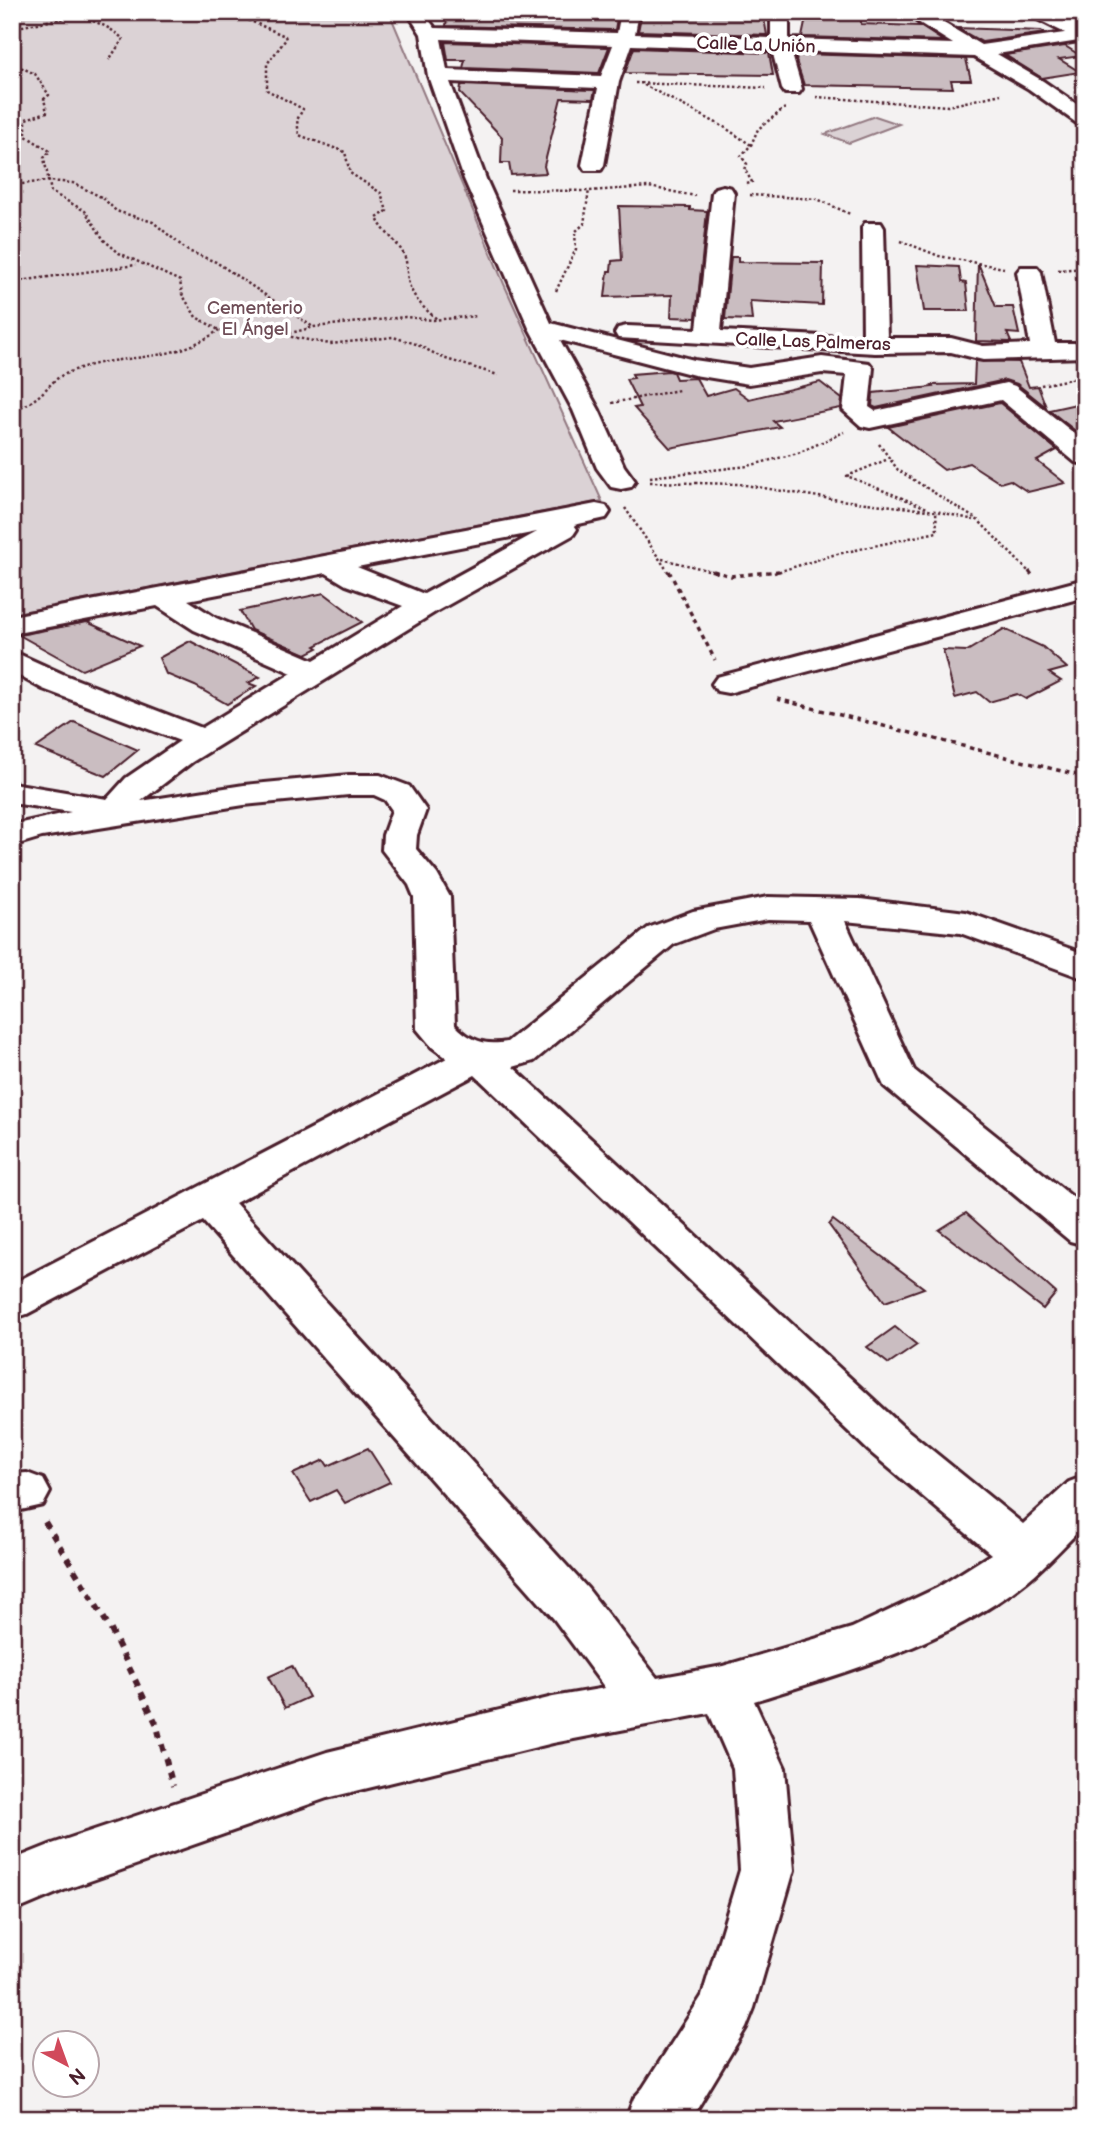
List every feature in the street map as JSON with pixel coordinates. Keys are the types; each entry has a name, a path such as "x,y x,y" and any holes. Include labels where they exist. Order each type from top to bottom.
{"street":[{"path":"414,12 430,33 438,76 475,179 541,328 586,410 611,468 621,481"},
{"path":"593,165 610,82 625,39 630,12"},
{"path":"780,12 780,46 793,92"},
{"path":"911,12 1036,85 1085,120"},
{"path":"1034,12 1051,15 1084,35"},
{"name":"Calle La Unión","path":"430,33 978,51 1084,35"},
{"path":"438,76 610,82"},
{"path":"1057,99 1085,95"},
{"path":"708,337 723,193"},
{"path":"873,228 875,346"},
{"path":"1029,272 1044,351"},
{"path":"541,328 694,367 749,376 822,365 860,368 856,410 870,420 1006,391 1085,456"},
{"name":"Calle Las Palmeras","path":"541,328 875,346 951,345 983,353 1085,350"},
{"path":"12,625 596,512 426,605 205,740 138,785 111,813"},
{"path":"331,563 356,579 426,605"},
{"path":"728,684 1085,587"},
{"path":"164,597 205,624 316,672"},
{"path":"12,660 54,682 205,740"},
{"path":"12,836 37,828 111,813 244,795 349,785 380,785 397,793 409,810 400,835 400,850 425,882 432,897 436,1029 454,1048 479,1057 501,1058 520,1052 661,936 706,919 768,908 859,910 966,923 1085,967"},
{"path":"12,793 111,813"},
{"path":"822,910 898,1077 1085,1230"},
{"path":"920,919 956,939 1085,987"},
{"path":"12,1303 479,1057"},
{"path":"479,1057 885,1438 1024,1553"},
{"path":"208,1200 571,1604 646,1703"},
{"path":"12,1887 52,1869 327,1776 553,1720 723,1688 863,1646 954,1603 1010,1567 1085,1495"},
{"path":"655,2119 664,2109 726,2008 767,1870 759,1768 723,1688"}],"path":[{"path":"54,12 75,16 116,31 123,40 109,60"},
{"path":"12,29 102,12"},
{"path":"230,12 285,36 279,50 267,64 267,90 303,109 297,120 299,135 345,152 350,173 381,193 387,211 377,218 380,225 388,229 407,260 409,285 416,292 420,305 438,320"},
{"path":"12,63 35,73 48,90 44,99 47,112 26,119 24,130 26,136 50,151 44,158 51,192 68,199 90,216 103,240 136,265"},
{"path":"610,82 793,92 948,106 1036,85"},
{"path":"640,83 657,95 726,129 740,143 751,145"},
{"path":"723,193 752,182 745,170 747,164 741,156 751,145 758,129 769,124 788,103 798,99 793,92"},
{"path":"541,328 559,316 556,288 576,249 575,232 583,224 589,191 603,173 593,165"},
{"path":"12,185 49,181 73,183 103,198 116,211 153,222 188,251 216,262 314,327"},
{"path":"483,194 517,189 589,191 649,187 673,191 684,196 723,193 817,199 848,212 873,228 939,256 1029,272 1085,268"},
{"path":"12,282 136,265 152,267 180,281 182,294 197,317 219,330 250,335 283,335 330,344 393,337 416,344 443,358 498,374"},
{"path":"283,335 314,327 405,317 438,320 477,316"},
{"path":"12,411 34,400 63,375 94,366 175,354 208,339 219,330"},
{"path":"1006,391 1085,376"},
{"path":"586,410 685,389"},
{"path":"621,481 748,466 798,453 870,420 886,460 907,478 979,521 1051,595"},
{"path":"886,460 847,476 936,511"},
{"path":"621,481 739,484 831,499 936,511 979,521"},
{"path":"662,559 731,576 771,575 833,555 937,532 936,511"},
{"path":"19,1492 110,1628 156,1723 184,1824"}],"green space":[{"name":"Cementerio El Ángel","path":"12,12 389,12 504,284 602,501 12,614"},
{"path":"875,116 899,124 849,143 825,134"}],"building":[{"path":"511,12 618,12 615,30 446,26 447,17 454,15 510,15"},
{"path":"642,12 763,12 767,35 638,31"},
{"path":"806,18 861,19 861,24 920,26 943,41 802,37"},
{"path":"957,28 1041,31 1045,33 982,42"},
{"path":"445,42 609,47 599,73 463,68 465,60 448,60"},
{"path":"1065,46 1081,56 1059,59 1080,72 1042,78 1005,55"},
{"path":"634,48 769,53 773,75 625,73"},
{"path":"798,54 966,59 971,80 951,80 953,88 804,85 796,61"},
{"path":"461,85 595,90 593,99 561,98 544,166 546,173 511,175 509,163 501,163 502,137 460,93"},
{"path":"619,206 690,207 690,210 707,211 696,318 671,317 672,295 605,297 612,261 622,260"},
{"path":"731,257 738,257 738,262 823,263 822,305 750,301 752,320 725,319"},
{"path":"978,263 996,307 1013,307 1019,334 1007,333 1011,342 976,341"},
{"path":"917,265 959,267 961,282 966,283 969,311 924,311"},
{"path":"975,361 1019,362 1029,387 1038,386 1046,407 1017,384 1005,380 876,408 872,406 873,393 933,387 932,385 974,384"},
{"path":"673,372 676,379 696,378 706,396 734,388 749,399 820,382 842,399 841,408 773,421 780,427 670,448 634,408 640,407 626,379 634,378 632,374"},
{"path":"1085,402 1083,437 1049,410"},
{"path":"1000,403 1057,450 1037,461 1065,483 1028,492 1010,480 1000,483 969,463 944,470 888,427"},
{"path":"324,593 362,622 315,646 318,648 306,654 251,630 240,611"},
{"path":"87,622 140,646 82,670 19,635"},
{"path":"1004,629 1043,647 1067,668 1049,673 1061,681 1026,699 1017,694 989,702 977,692 955,698 943,650 967,651"},
{"path":"190,641 260,677 248,683 256,686 227,704 166,674 159,658"},
{"path":"74,722 138,750 106,776 36,748"},
{"path":"966,1213 1056,1293 1043,1309 939,1230"},
{"path":"833,1220 924,1288 885,1302 829,1225"},
{"path":"895,1327 917,1345 889,1364 867,1347"},
{"path":"368,1448 390,1482 345,1503 336,1490 311,1502 293,1474 324,1460 328,1466"},
{"path":"292,1666 309,1697 285,1708 268,1677"}]}
